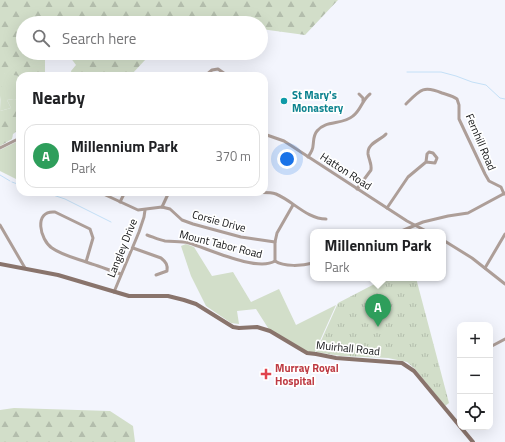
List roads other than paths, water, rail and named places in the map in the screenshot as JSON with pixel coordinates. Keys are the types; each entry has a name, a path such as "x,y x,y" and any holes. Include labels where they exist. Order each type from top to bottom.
{"street":[{"path":"210,72 218,69 222,72"},
{"name":"Fernhill Road","path":"406,104 418,92 427,88 458,99 459,119 485,174 490,183 500,187 504,194"},
{"path":"359,94 363,98 363,101"},
{"path":"308,157 313,149 314,137 318,130 322,126 347,120 352,117 356,114 363,101 370,94"},
{"path":"357,189 370,170 371,166 368,153 370,147 386,134"},
{"name":"Hatton Road","path":"268,135 284,141 357,189 422,229"},
{"path":"0,148 16,140"},
{"path":"387,208 408,177 426,162"},
{"path":"268,194 274,194 316,217 326,219"},
{"path":"408,229 424,222 468,213 504,194"},
{"path":"107,196 136,209 145,210 162,207 167,196"},
{"path":"120,202 123,196"},
{"path":"275,261 275,242 278,231 293,208 293,205"},
{"name":"Corsie Drive","path":"162,207 170,210 182,220 193,224 241,237 275,242"},
{"name":"Langley Drive","path":"114,292 143,223 145,210"},
{"path":"86,262 93,240 90,229 55,212 50,212 44,216 41,220 40,227 47,245 58,252 86,262 121,274"},
{"path":"0,225 25,268"},
{"path":"485,268 505,234"},
{"name":"Mount Tabor Road","path":"148,235 166,241 179,241 245,261 264,264 275,261 278,263 290,264 310,263"},
{"path":"446,242 459,249 505,284"},
{"path":"133,248 161,258 165,261 167,271 156,275"},
{"name":"Muirhall Road","path":"0,264 58,275 114,292 138,297 168,296 184,300 196,304 233,327 257,327 270,331 307,353 349,360 402,363 414,371 473,442"},
{"path":"493,346 505,340"}],"waterway":[{"path":"407,72 441,72 456,76 486,85 500,98 505,99"},
{"path":"0,175 10,181"},
{"path":"12,182 16,184"},
{"path":"56,196 111,222"}],"place":[{"name":"St Mary's Monastery","path":"284,101"},
{"name":"Millennium Park","path":"378,327"},
{"name":"Murray Royal Hospital","path":"266,374"}]}
